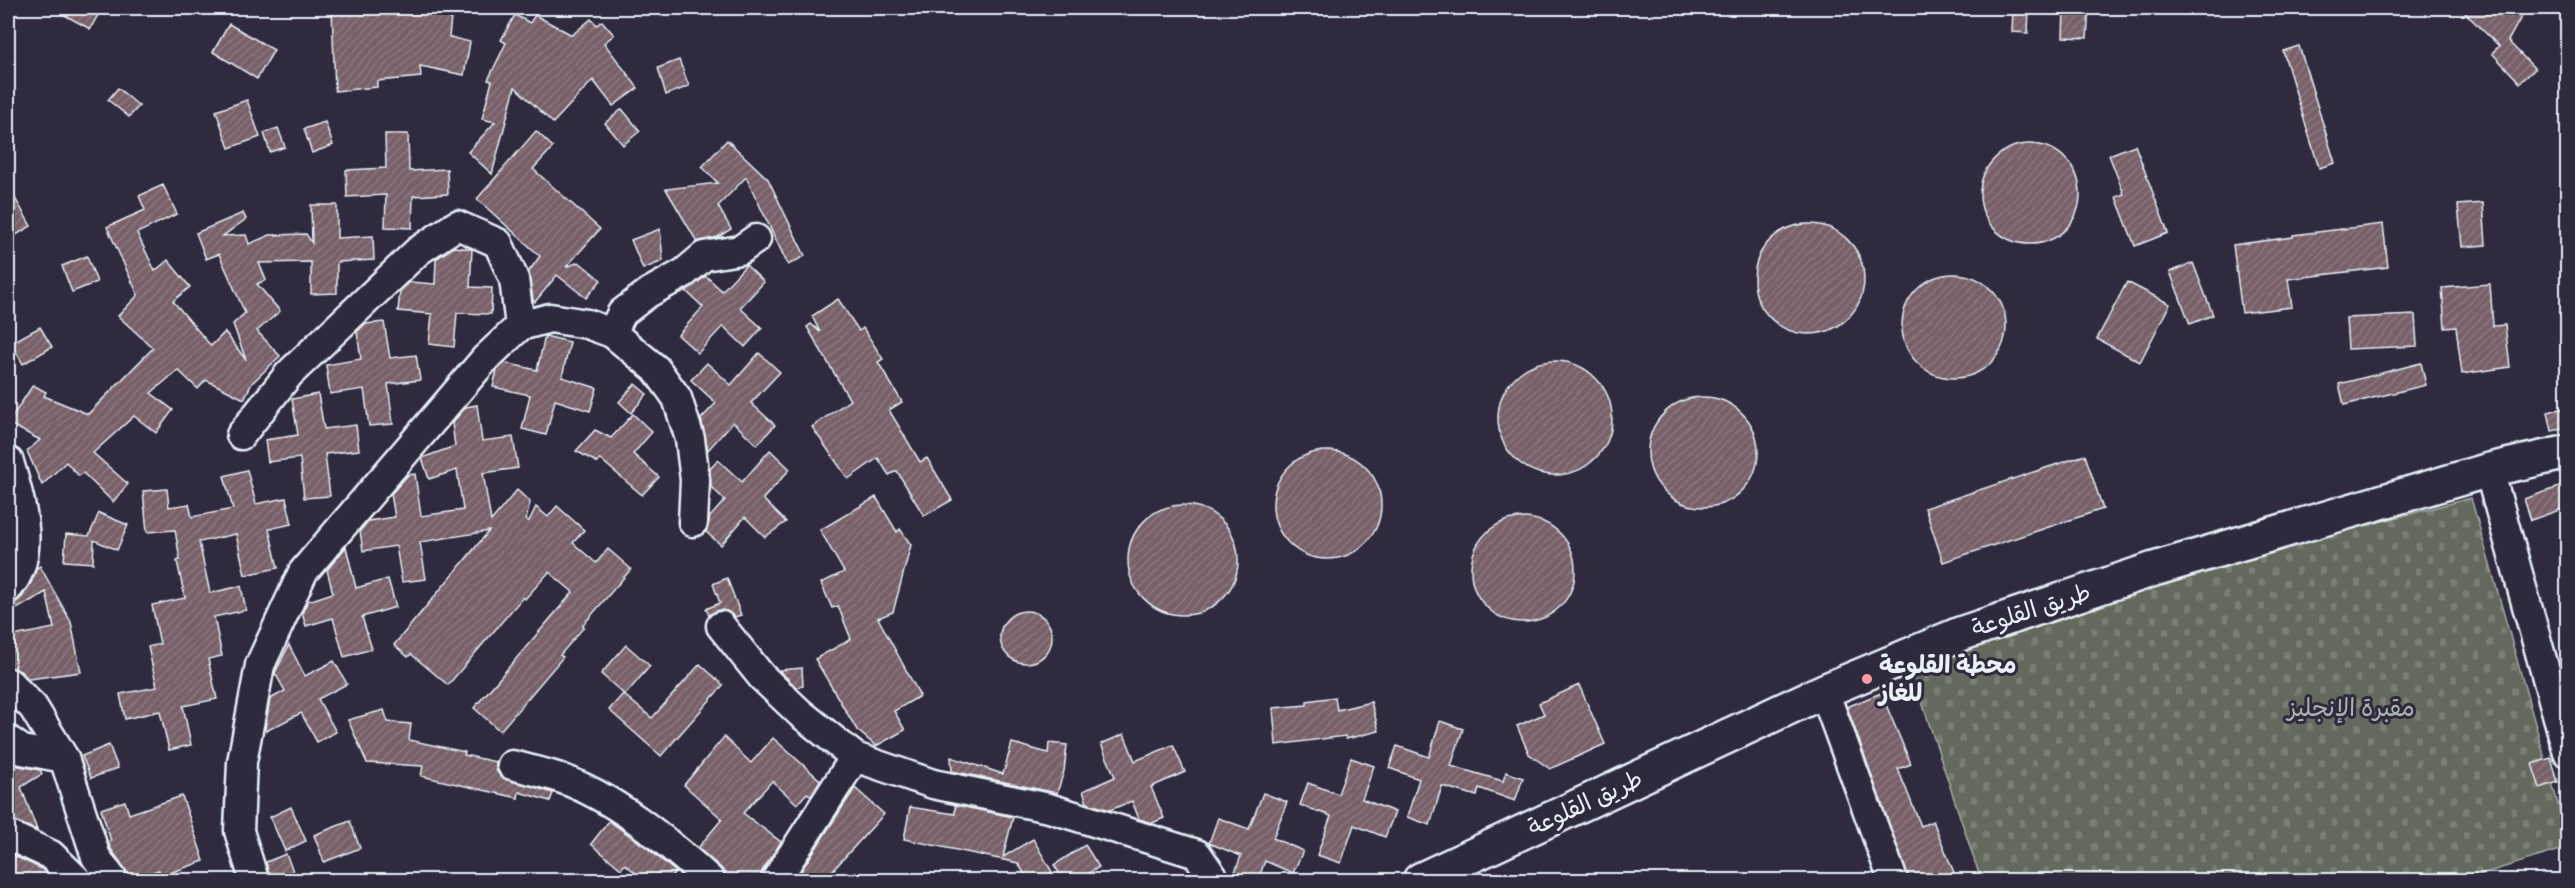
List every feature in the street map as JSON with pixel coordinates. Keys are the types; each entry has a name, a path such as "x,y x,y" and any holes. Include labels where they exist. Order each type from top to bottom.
{"main road":[{"name":"طريق القلوعة","path":"1420,880 1824,691 1960,634 2165,566 2489,470 2568,452"}],"street":[{"path":"242,435 289,374 418,251 457,225 498,243 514,279 520,326"},
{"path":"612,333 622,313 648,293 684,273 704,256 741,250 756,239"},
{"path":"254,880 239,831 242,762 260,665 303,572 485,359 520,326 550,318 587,324 612,333 657,369 677,398 690,439 695,480 693,522"},
{"path":"8,588 14,581 19,567 24,542 23,516 9,462"},
{"path":"2489,470 2568,753"},
{"path":"721,626 762,677 800,713 855,757 933,784 1049,808 1197,854 1215,880"},
{"path":"9,683 33,707 64,758 96,857 113,880"},
{"path":"1824,691 1893,880"},
{"path":"8,740 22,750 64,758"},
{"path":"776,880 855,757"},
{"path":"512,765 559,778 614,805 670,843 710,880"},
{"path":"8,835 51,855 77,880"}],"green space":[{"name":"مقبرة الإنجليز","path":"2471,498 2567,836 2567,848 2462,880 1981,880 1911,669 1979,642 2117,594"}],"building":[{"path":"52,8 102,8 90,29"},
{"path":"332,8 452,8 449,37 470,42 464,75 420,66 421,77 377,81 377,87 335,91"},
{"path":"2013,8 2029,8 2028,33 2012,32"},
{"path":"2064,8 2089,8 2087,38 2063,37"},
{"path":"2460,8 2526,8 2508,41 2535,69 2520,83 2492,53 2499,46"},
{"path":"515,15 530,23 535,15 572,35 591,19 597,25 602,21 614,35 604,43 638,88 613,106 593,80 553,123 515,87 492,174 468,152 495,122 482,119 492,81 488,80 506,43 501,40"},
{"path":"229,24 274,50 257,79 213,52"},
{"path":"2299,46 2335,163 2319,168 2283,51"},
{"path":"679,60 689,86 666,95 658,68"},
{"path":"118,88 139,106 129,117 108,100"},
{"path":"247,100 260,137 229,148 216,111"},
{"path":"622,109 640,131 623,145 605,123"},
{"path":"325,122 333,145 312,153 304,129"},
{"path":"278,128 285,147 270,152 264,133"},
{"path":"536,131 553,147 533,169 600,229 566,267 579,262 601,280 586,298 557,275 535,302 529,271 540,256 477,199"},
{"path":"385,134 408,134 409,171 447,169 448,194 413,196 412,228 385,227 386,195 347,197 346,170 386,168"},
{"path":"727,140 768,179 805,256 788,265 746,177 718,206 731,229 718,237 697,242 666,189 718,183 702,167"},
{"path":"2030,144 2049,148 2065,159 2076,175 2080,194 2076,213 2065,229 2049,240 2030,244 2011,240 1995,229 1984,213 1980,194 1984,175 1995,159 2011,148"},
{"path":"2135,145 2168,233 2135,246 2116,197 2124,194 2109,155"},
{"path":"163,185 177,214 137,233 155,271 168,260 190,287 173,301 211,346 225,332 246,360 233,324 245,313 219,254 206,259 196,233 243,213 246,219 223,236 246,235 249,244 270,235 306,234 312,243 311,205 337,205 337,238 373,236 374,260 337,262 337,293 311,294 311,262 259,263 266,280 257,284 280,311 257,331 280,356 252,383 244,399 206,380 198,389 178,370 151,393 173,410 156,433 134,416 93,453 128,484 113,502 83,473 79,476 66,462 42,485 27,451 40,440 8,423 33,385 46,392 44,396 88,414 153,348 118,316 138,295 107,227 145,210 139,196"},
{"path":"8,186 31,226 8,240"},
{"path":"2483,203 2486,245 2462,247 2458,205"},
{"path":"1809,224 1830,229 1848,240 1859,258 1864,279 1859,300 1848,318 1830,329 1809,334 1788,329 1770,318 1759,300 1754,279 1759,258 1770,240 1788,229"},
{"path":"2383,224 2388,267 2288,279 2292,307 2242,313 2233,245"},
{"path":"660,229 663,261 643,269 631,240"},
{"path":"454,247 472,249 470,287 492,288 491,314 457,313 454,347 429,344 432,314 398,311 400,291 410,282 435,284 436,259"},
{"path":"87,256 97,282 72,292 62,266"},
{"path":"2193,263 2213,315 2190,324 2170,272"},
{"path":"746,265 764,282 740,308 762,328 745,347 723,326 698,353 678,335 703,307 686,291 706,276 722,291"},
{"path":"1954,274 1974,278 1991,289 2002,306 2006,326 2002,346 1991,363 1974,374 1954,378 1934,374 1917,363 1906,346 1902,326 1906,306 1917,289 1934,278"},
{"path":"2127,282 2170,304 2140,362 2097,339"},
{"path":"2490,284 2493,326 2505,325 2510,367 2462,374 2456,327 2445,328 2442,288"},
{"path":"838,299 859,331 863,328 883,359 878,362 902,402 889,410 920,462 927,458 952,500 924,516 897,471 889,475 878,458 848,479 812,427 850,400 807,327 811,324 820,332 812,316"},
{"path":"2415,315 2417,346 2348,349 2346,318"},
{"path":"384,322 390,358 416,355 420,380 388,384 393,424 369,426 364,389 330,394 326,365 361,359 357,332 365,324"},
{"path":"40,327 52,347 23,364 11,343"},
{"path":"545,336 570,342 562,377 597,388 590,411 555,400 546,435 522,429 530,395 493,387 497,370 505,363 537,370"},
{"path":"759,353 780,372 751,403 775,425 757,445 733,422 708,450 701,419 716,403 691,380 707,363 731,385"},
{"path":"1555,361 1577,365 1595,378 1608,396 1612,418 1608,440 1595,458 1577,471 1555,475 1533,471 1515,458 1502,440 1498,418 1502,396 1515,378 1533,365"},
{"path":"2421,363 2426,385 2344,405 2339,384"},
{"path":"635,384 647,394 631,413 619,402"},
{"path":"318,394 324,429 356,425 359,450 325,454 330,496 304,498 300,458 268,462 265,440 298,435 292,399"},
{"path":"1703,397 1724,402 1742,413 1753,431 1758,452 1753,473 1742,491 1724,502 1703,507 1682,502 1664,491 1653,473 1648,452 1653,431 1664,413 1682,402"},
{"path":"477,405 482,441 513,437 518,468 483,473 491,521 517,490 530,502 526,520 529,521 536,507 548,517 557,506 584,530 573,543 596,563 608,549 631,569 583,625 584,627 560,655 563,657 500,731 474,708 573,592 549,572 525,599 523,597 448,685 411,654 408,657 394,645 489,531 420,542 426,579 402,582 396,546 363,551 360,531 368,521 395,517 391,494 408,475 415,474 421,516 463,510 457,470 429,479 422,458 455,446 452,423 466,407"},
{"path":"2568,407 2568,428 2552,431 2548,412"},
{"path":"633,414 652,432 633,454 659,477 642,495 600,459 598,463 576,451 595,430 611,438"},
{"path":"770,450 790,469 763,499 786,522 765,537 745,517 721,545 706,532 710,517 725,500 711,487 710,469 718,460 742,482"},
{"path":"1327,451 1348,455 1366,466 1377,484 1381,505 1377,526 1366,544 1348,555 1327,559 1306,555 1288,544 1277,526 1273,505 1277,484 1288,466 1306,455"},
{"path":"2085,455 2103,509 1943,562 1925,508"},
{"path":"247,470 256,504 286,498 292,524 269,529 278,568 245,575 236,534 199,542 210,593 241,586 246,610 214,617 222,656 208,659 217,699 183,706 191,745 169,750 160,711 125,719 120,694 157,687 148,647 160,644 152,605 185,598 177,561 180,560 175,530 147,532 143,491 167,489 169,507 189,504 192,517 233,509 224,476"},
{"path":"2568,484 2568,507 2531,520 2524,499"},
{"path":"876,497 897,532 900,529 911,545 893,612 878,618 920,696 894,711 905,730 876,746 857,730 815,659 851,639 838,606 832,608 821,583 844,572 820,530"},
{"path":"1183,505 1204,510 1222,521 1233,539 1238,560 1233,581 1222,599 1204,610 1183,615 1162,610 1144,599 1133,581 1128,560 1133,539 1144,521 1162,510"},
{"path":"99,513 128,525 117,550 94,540 93,563 64,561 66,534 89,536"},
{"path":"1523,518 1543,522 1560,533 1571,550 1575,570 1571,590 1560,607 1543,618 1523,622 1503,618 1486,607 1475,590 1471,570 1475,550 1486,533 1503,522"},
{"path":"346,547 356,588 388,579 396,607 362,617 372,649 344,657 333,618 306,626 302,613 308,601 333,593 327,570"},
{"path":"40,566 71,622 81,672 29,679 20,671 8,667 8,637 54,628 46,592 8,614 8,604 22,597"},
{"path":"727,578 741,615 735,617 727,611 719,610 709,615 706,609 720,603 713,584"},
{"path":"1021,611 1031,611 1041,615 1048,622 1052,637 1048,652 1041,659 1031,663 1021,663 1011,659 1004,652 1000,642 1000,632 1004,622 1011,615"},
{"path":"289,645 305,676 334,661 347,684 318,699 336,732 317,742 301,713 266,731 265,729 270,699 285,691 275,673"},
{"path":"626,645 650,666 625,695 601,674"},
{"path":"700,664 723,685 661,756 609,710 623,694 652,718"},
{"path":"802,668 803,686 796,687 779,670"},
{"path":"1579,685 1605,744 1550,769 1529,754 1517,726 1544,714 1539,703"},
{"path":"1881,693 1911,764 1898,769 1921,826 1933,821 1957,880 1909,880 1847,707"},
{"path":"1335,697 1337,710 1371,702 1379,731 1346,739 1345,736 1276,745 1273,708 1307,705 1307,701"},
{"path":"384,710 388,722 411,724 409,740 465,752 464,755 496,762 496,770 501,777 553,793 550,801 519,792 518,798 421,776 423,766 367,763 348,720"},
{"path":"1440,721 1463,729 1451,766 1503,781 1506,772 1523,778 1515,801 1479,788 1477,796 1442,786 1430,825 1407,817 1419,779 1389,768 1397,746 1429,757"},
{"path":"1124,734 1135,761 1173,745 1185,772 1151,787 1164,818 1152,823 1139,819 1132,801 1110,810 1087,803 1083,791 1115,777 1101,744"},
{"path":"724,737 751,763 773,738 820,780 811,796 807,793 797,804 772,781 743,813 781,842 762,871 760,880 729,880 721,868 698,848 722,819 684,785"},
{"path":"1012,743 1048,753 1049,743 1067,745 1064,771 1057,793 952,771 951,757 1003,774"},
{"path":"109,745 118,768 91,778 82,756"},
{"path":"1351,758 1374,766 1362,799 1395,812 1385,837 1354,825 1341,863 1317,855 1331,816 1300,805 1308,783 1338,794"},
{"path":"2551,758 2558,782 2540,788 2532,764"},
{"path":"8,760 19,766 40,770 42,774 21,787 37,830 8,819"},
{"path":"855,788 884,814 824,880 795,880"},
{"path":"1263,793 1287,802 1273,838 1303,851 1293,873 1265,861 1258,880 1232,880 1241,856 1209,843 1218,818 1249,829"},
{"path":"182,796 204,861 161,876 159,870 129,880 126,870 108,842 111,841 101,809 125,801 129,814"},
{"path":"955,805 1013,817 1003,857 1033,839 1052,872 1037,880 1028,880 1018,863 904,839 910,807 955,814"},
{"path":"291,807 306,841 285,851 270,817"},
{"path":"350,821 360,848 324,862 314,835"},
{"path":"609,821 676,872 668,880 644,880 625,864 621,869 591,844"},
{"path":"1085,845 1099,867 1078,880 1064,880 1054,865"},
{"path":"8,853 42,869 54,880 8,880"},
{"path":"286,854 295,876 283,880 270,880 266,862"}],"place":[{"name":"محطة القلوعة للغاز","path":"1867,679"}]}
